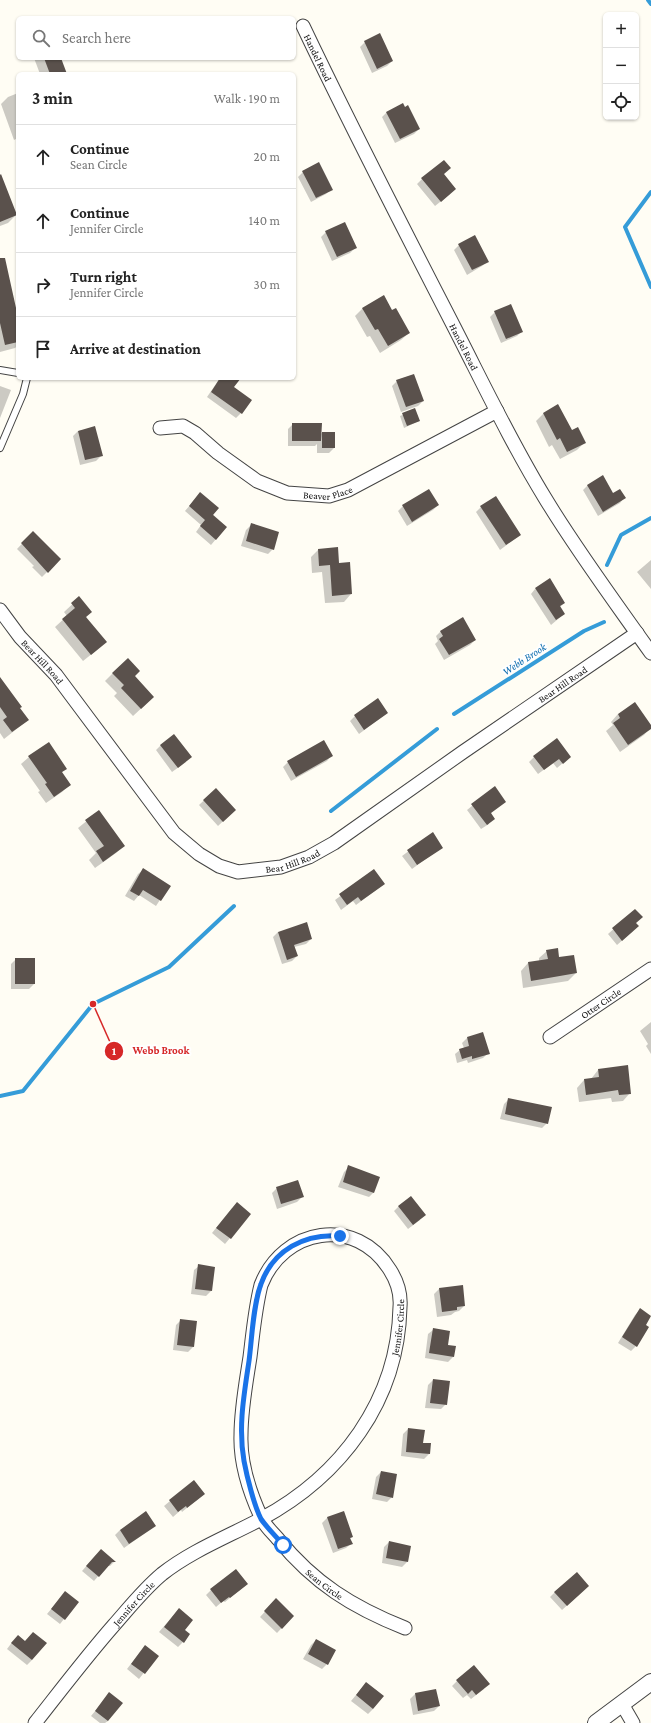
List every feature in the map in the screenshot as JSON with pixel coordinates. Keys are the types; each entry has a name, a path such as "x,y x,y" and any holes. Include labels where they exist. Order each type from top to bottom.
{"street":[{"name":"Handel Road","path":"303,26 353,130 497,411 544,498 651,652"},
{"name":"Beaver Place","path":"160,428 183,426 195,433 257,481 287,493 329,496 348,490 497,411"},
{"name":"Bear Hill Road","path":"0,610 20,637 56,675 174,833 199,854 219,866 238,872 281,867 309,857 334,843 463,752 637,633"},
{"name":"Otter Circle","path":"550,1037 651,969"},
{"name":"Jennifer Circle","path":"35,1723 138,1596 161,1575 182,1560 261,1519 318,1481 343,1454 369,1418 381,1394 390,1368 400,1317 400,1305 396,1284 386,1264 370,1248 351,1239 340,1236 324,1236 307,1238 297,1243 274,1260 260,1285 242,1412 241,1437 244,1462 261,1519"},
{"name":"Sean Circle","path":"261,1519 296,1559 328,1588 378,1618 405,1628"},
{"path":"596,1723 651,1682"},
{"path":"622,1704 633,1723"}],"lane":[{"path":"0,370 16,373"},
{"path":"0,448 27,380"}],"building":[{"path":"380,33 393,61 377,69 364,41"},
{"path":"45,60 62,60 66,72 49,72"},
{"path":"403,103 405,107 408,105 420,129 400,139 386,112"},
{"path":"444,160 451,168 444,174 456,189 441,202 421,178"},
{"path":"319,162 333,190 316,198 302,171"},
{"path":"1,174 16,215 0,222"},
{"path":"345,222 357,248 337,257 325,231"},
{"path":"475,235 489,262 472,270 458,244"},
{"path":"0,258 5,258 16,308 16,342 5,345 0,323"},
{"path":"384,295 392,310 396,308 410,333 388,346 378,329 375,330 362,308"},
{"path":"511,304 523,332 506,339 494,311"},
{"path":"414,374 424,401 406,407 396,380"},
{"path":"219,380 239,380 234,387 252,400 242,414 211,392"},
{"path":"558,404 572,430 578,427 586,443 567,452 560,438 557,440 543,413"},
{"path":"415,408 420,421 407,426 402,413"},
{"path":"292,423 322,423 321,441 292,441"},
{"path":"95,426 103,456 85,460 78,431"},
{"path":"322,432 335,432 335,448 322,448"},
{"path":"603,475 613,493 620,489 626,498 603,512 587,485"},
{"path":"429,489 439,505 412,522 402,505"},
{"path":"200,492 219,508 213,515 227,527 216,540 200,526 205,520 189,506"},
{"path":"496,496 521,535 506,545 480,506"},
{"path":"251,523 279,532 274,550 246,541"},
{"path":"33,531 61,559 48,573 21,543"},
{"path":"338,547 339,563 350,562 352,594 332,596 330,565 319,566 318,549"},
{"path":"550,578 565,603 560,606 565,614 556,620 535,588"},
{"path":"79,596 92,612 86,617 107,642 91,655 62,619 75,608 71,603"},
{"path":"463,617 476,640 449,655 439,639 443,636 440,631"},
{"path":"128,658 140,671 135,676 154,697 141,709 121,688 124,685 112,673"},
{"path":"0,677 22,707 20,708 29,720 12,732 3,720 7,717 0,707"},
{"path":"378,698 388,713 364,730 354,715"},
{"path":"635,702 651,725 651,729 628,745 613,723 620,718 618,714"},
{"path":"174,734 192,757 178,768 160,745"},
{"path":"557,738 571,757 563,764 559,759 544,770 533,756"},
{"path":"324,740 333,756 296,777 287,761"},
{"path":"49,742 67,769 62,772 71,785 54,797 45,784 47,783 28,756"},
{"path":"495,786 506,802 491,813 495,819 487,825 471,804"},
{"path":"216,788 236,810 223,822 203,800"},
{"path":"99,810 125,846 103,862 96,851 104,846 85,820"},
{"path":"433,832 443,848 417,865 407,850"},
{"path":"143,868 171,886 161,901 143,890 139,896 130,891"},
{"path":"374,869 385,884 361,901 358,897 347,905 339,894"},
{"path":"635,909 643,917 636,923 639,926 622,941 612,928"},
{"path":"307,922 312,939 294,945 298,956 287,960 278,932"},
{"path":"558,948 559,957 574,955 577,973 531,981 528,962 548,959 546,950"},
{"path":"15,958 35,958 35,984 15,984"},
{"path":"483,1032 490,1054 472,1059 472,1056 462,1059 459,1049 469,1046 467,1037"},
{"path":"628,1065 631,1094 619,1095 618,1090 586,1095 584,1079 599,1077 598,1069"},
{"path":"508,1098 552,1107 548,1124 505,1114"},
{"path":"348,1165 380,1177 374,1193 343,1182"},
{"path":"298,1180 304,1197 281,1204 276,1187"},
{"path":"411,1196 426,1215 413,1225 398,1206"},
{"path":"237,1202 251,1214 231,1239 216,1228"},
{"path":"198,1264 215,1267 212,1291 195,1289"},
{"path":"463,1285 465,1306 457,1307 457,1310 442,1312 439,1288"},
{"path":"640,1308 651,1316 646,1325 649,1327 637,1347 622,1337"},
{"path":"180,1319 197,1321 194,1347 177,1345"},
{"path":"433,1328 450,1331 448,1345 456,1346 454,1357 429,1353"},
{"path":"433,1379 450,1381 447,1405 430,1403"},
{"path":"408,1428 425,1430 423,1443 431,1443 430,1454 406,1452"},
{"path":"381,1471 397,1474 393,1498 376,1494"},
{"path":"194,1480 205,1494 187,1508 186,1506 178,1512 169,1500"},
{"path":"146,1511 156,1526 129,1544 120,1530"},
{"path":"344,1511 353,1537 350,1538 353,1544 338,1549 327,1517"},
{"path":"389,1541 411,1546 408,1562 386,1558"},
{"path":"101,1549 116,1562 112,1562 99,1577 86,1566"},
{"path":"236,1569 248,1584 221,1603 210,1589"},
{"path":"577,1572 589,1586 567,1606 554,1592"},
{"path":"65,1591 79,1602 65,1620 51,1609"},
{"path":"276,1598 294,1616 282,1629 264,1611"},
{"path":"179,1608 193,1620 185,1630 190,1634 184,1643 164,1627"},
{"path":"33,1632 47,1643 32,1660 11,1643 18,1635 25,1641"},
{"path":"316,1639 336,1650 328,1665 308,1654"},
{"path":"145,1645 159,1656 145,1674 131,1664"},
{"path":"474,1665 490,1684 476,1695 472,1690 468,1694 456,1680"},
{"path":"366,1682 384,1696 373,1709 356,1695"},
{"path":"436,1689 440,1706 418,1711 415,1693"},
{"path":"109,1692 123,1703 108,1721 95,1711"}],"waterway":[{"name":"Webb Brook","path":"648,0 651,4"},
{"name":"Webb Brook","path":"651,192 625,227 651,287"},
{"name":"Webb Brook","path":"607,565 621,535 651,518"},
{"name":"Webb Brook","path":"454,714 584,631 604,622"},
{"name":"Webb Brook","path":"331,811 437,729"},
{"name":"Webb Brook","path":"0,1096 23,1091 93,1004 169,967 234,906"}],"place":[{"name":"Webb Brook","path":"93,1004"}],"route":[{"path":"283,1545 261,1519 244,1462 241,1437 242,1412 260,1285 271,1265 278,1256 287,1249 307,1238 329,1235 340,1236"}]}
